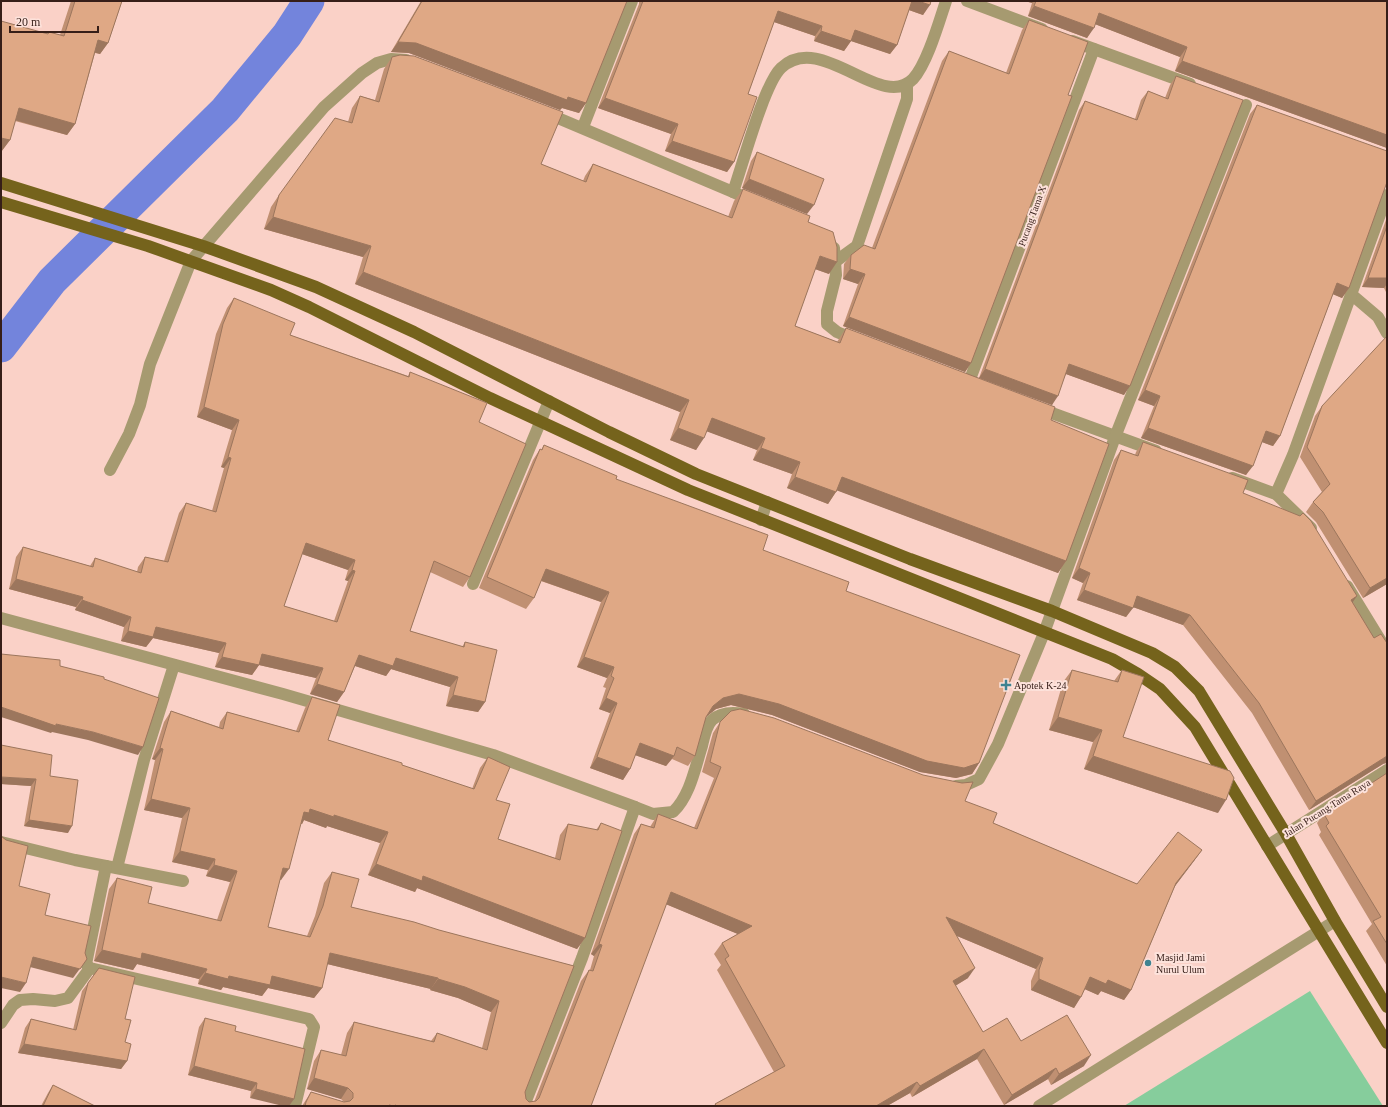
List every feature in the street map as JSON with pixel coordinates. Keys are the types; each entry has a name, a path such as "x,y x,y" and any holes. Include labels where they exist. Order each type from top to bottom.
{"main road":[{"path":"1,183 203,246 316,287 414,332 696,474 910,559 1052,611 1152,653 1175,667 1199,691 1286,834 1335,921 1387,1007"},
{"path":"1,202 148,246 309,306 540,422 688,490 1044,634 1112,659 1138,674 1165,695 1195,727 1318,930 1385,1036"}],"street":[{"path":"583,128 632,1"},
{"path":"733,192 767,92 780,69 790,61 806,58 825,60 883,86 898,87 907,84 914,78 930,48 946,1"},
{"path":"967,1 1202,89"},
{"name":"Pucang Tama X","path":"955,377 973,384 1094,49"},
{"path":"110,470 129,434 140,405 150,364 191,261 324,107 362,73 377,63 391,59 407,60 418,64"},
{"path":"836,261 858,246 907,99 907,84"},
{"path":"1231,100 1261,110"},
{"path":"943,785 966,785 980,780 998,744 1044,634 1115,437 1246,105"},
{"path":"531,107 766,206"},
{"path":"1276,494 1293,455 1387,195"},
{"path":"830,236 836,261 836,275 834,290 827,311 827,324 837,332 866,343"},
{"path":"1351,294 1378,317 1387,333"},
{"path":"473,584 549,401"},
{"path":"1027,404 1166,455"},
{"path":"1217,473 1276,494 1310,526 1318,539"},
{"path":"761,520 767,502"},
{"path":"1342,579 1387,651"},
{"path":"1,618 283,694 493,755 653,814 673,812 683,799 694,773 706,730 712,721 720,715 733,712 755,717"},
{"path":"174,665 111,867 86,964 90,968 309,1019 314,1027 295,1106"},
{"name":"Jalan Pucang Tama Raya","path":"1267,846 1387,770"},
{"path":"524,1106 582,958 635,807"},
{"path":"1,842 111,867 183,881"},
{"path":"1039,1106 1318,930 1335,921"},
{"path":"1,1024 13,1005 20,1000 34,999 55,1001 68,998 90,968"},
{"path":"299,1094 312,1098"}],"green space":[{"path":"1310,991 1383,1106 1124,1106"}],"building":[{"path":"75,1 122,1 108,43 98,40 75,124 19,108 10,140 1,138 1,21 48,34 49,32 64,36"},
{"path":"422,1 627,1 586,103 568,97 567,100 416,43 398,42"},
{"path":"643,1 912,1 897,45 855,30 851,41 821,31 822,26 778,11 748,94 757,97 734,162 672,141 678,124 605,98"},
{"path":"918,1 931,1 930,5"},
{"path":"1036,1 1387,1 1387,135 1182,61 1187,47 1099,13 1094,28 1034,6"},
{"path":"1029,20 1088,42 1068,95 1072,96 971,363 849,317 865,274 850,269 851,255 864,245 875,249 949,51 1009,74"},
{"path":"400,55 414,56 563,112 541,164 586,182 593,164 732,218 743,189 810,216 808,222 833,232 837,247 837,262 820,256 795,326 840,343 846,328 1055,407 1051,420 1109,444 1066,561 842,477 836,492 795,477 800,462 761,448 765,438 712,418 704,438 678,428 689,400 363,272 371,246 273,217 279,195 335,118 352,123 360,96 379,102 392,57"},
{"path":"1176,76 1243,100 1130,386 1069,364 1058,396 985,369 1085,101 1137,120 1148,91 1168,99"},
{"path":"1257,105 1387,151 1387,182 1349,288 1337,283 1280,436 1266,431 1253,466 1148,428 1160,396 1145,390"},
{"path":"757,152 824,179 814,205 749,179"},
{"path":"1387,226 1387,278 1368,278"},
{"path":"234,298 295,323 290,335 409,377 410,372 487,403 479,422 526,444 470,577 434,561 410,631 464,647 465,642 497,650 485,702 453,695 458,677 396,658 393,666 359,655 344,692 317,684 323,668 262,654 259,665 222,657 226,643 156,627 153,637 128,631 131,617 82,600 83,597 16,579 23,547 93,567 95,558 141,573 145,557 168,562 186,503 216,512 231,458 228,457 239,420 204,407 223,324","holes":["306,543 355,560 352,570 355,571 337,622 284,606"]},
{"path":"1387,336 1387,578 1370,588 1323,512 1313,502 1330,484 1307,447 1322,406"},
{"path":"1143,442 1248,480 1243,493 1300,516 1303,513 1311,521 1357,596 1351,600 1374,638 1381,634 1387,643 1387,756 1316,801 1259,703 1190,615 1137,596 1133,608 1084,590 1090,573 1079,568 1121,450 1138,456"},
{"path":"544,445 617,476 616,479 768,535 763,550 849,582 846,591 1020,655 979,763 964,768 927,761 779,704 739,694 723,698 713,706 706,717 695,756 677,747 674,756 640,743 630,769 597,757 617,703 606,698 614,678 611,676 614,667 584,657 609,592 546,569 534,598 487,577 540,449 542,450"},
{"path":"1,654 60,660 60,666 104,677 104,679 159,698 143,747 93,732 56,724 56,726 1,707"},
{"path":"1072,670 1118,682 1122,670 1144,677 1123,737 1230,771 1234,778 1226,800 1093,756 1102,730 1058,717"},
{"path":"312,697 340,705 328,740 402,763 402,765 474,789 488,757 510,767 496,800 510,804 498,839 560,860 568,824 598,830 601,823 622,831 585,938 423,876 422,881 376,864 388,832 310,809 309,813 304,812 289,869 283,868 268,927 310,937 323,906 332,872 359,879 351,907 414,922 574,966 525,1092 526,1099 529,1102 536,1101 539,1098 589,970 593,971 602,945 599,944 641,824 654,828 658,814 697,829 721,767 710,762 720,722 731,711 740,709 774,718 923,775 962,783 973,782 965,801 997,813 993,823 1137,884 1178,832 1202,850 1176,883 1131,990 1108,980 1106,984 1090,977 1081,997 1039,979 1039,970 1043,958 946,917 975,968 953,981 983,1032 1007,1018 1021,1041 1067,1015 1091,1055 1059,1074 1056,1068 1012,1095 984,1049 920,1086 917,1082 876,1106 717,1106 715,1104 785,1066 725,959 729,956 722,943 752,926 671,892 591,1106 305,1106 311,1092 344,1102 350,1101 353,1098 353,1093 348,1088 314,1078 321,1050 346,1056 354,1022 434,1042 437,1033 487,1050 499,1001 438,978 330,953 322,988 272,976 270,985 229,976 228,979 205,973 207,969 142,953 141,959 102,950 117,878 152,887 148,903 221,921 237,871 214,865 215,859 180,851 190,808 151,799 163,749 160,748 171,711 223,729 227,712 299,732"},
{"path":"1,745 52,755 50,776 78,780 72,826 29,820 36,779 1,777"},
{"path":"1387,773 1387,944 1373,921 1381,917 1326,826 1329,823 1324,814"},
{"path":"1,836 6,840 28,846 19,886 50,894 45,915 91,926 85,953 87,959 80,969 33,957 26,983 1,977"},
{"path":"99,968 135,977 125,1019 131,1020 125,1042 131,1044 127,1061 24,1044 31,1019 76,1030 88,983"},
{"path":"205,1018 236,1026 235,1031 305,1049 294,1099 256,1089 257,1083 194,1066"},
{"path":"53,1085 95,1106 43,1106"}],"waterway":[{"path":"1,347 52,281 225,110 287,35 309,1"}],"place":[{"name":"Apotek K-24","path":"1006,685"},
{"name":"Masjid Jami Nurul Ulum","path":"1148,963"}]}
